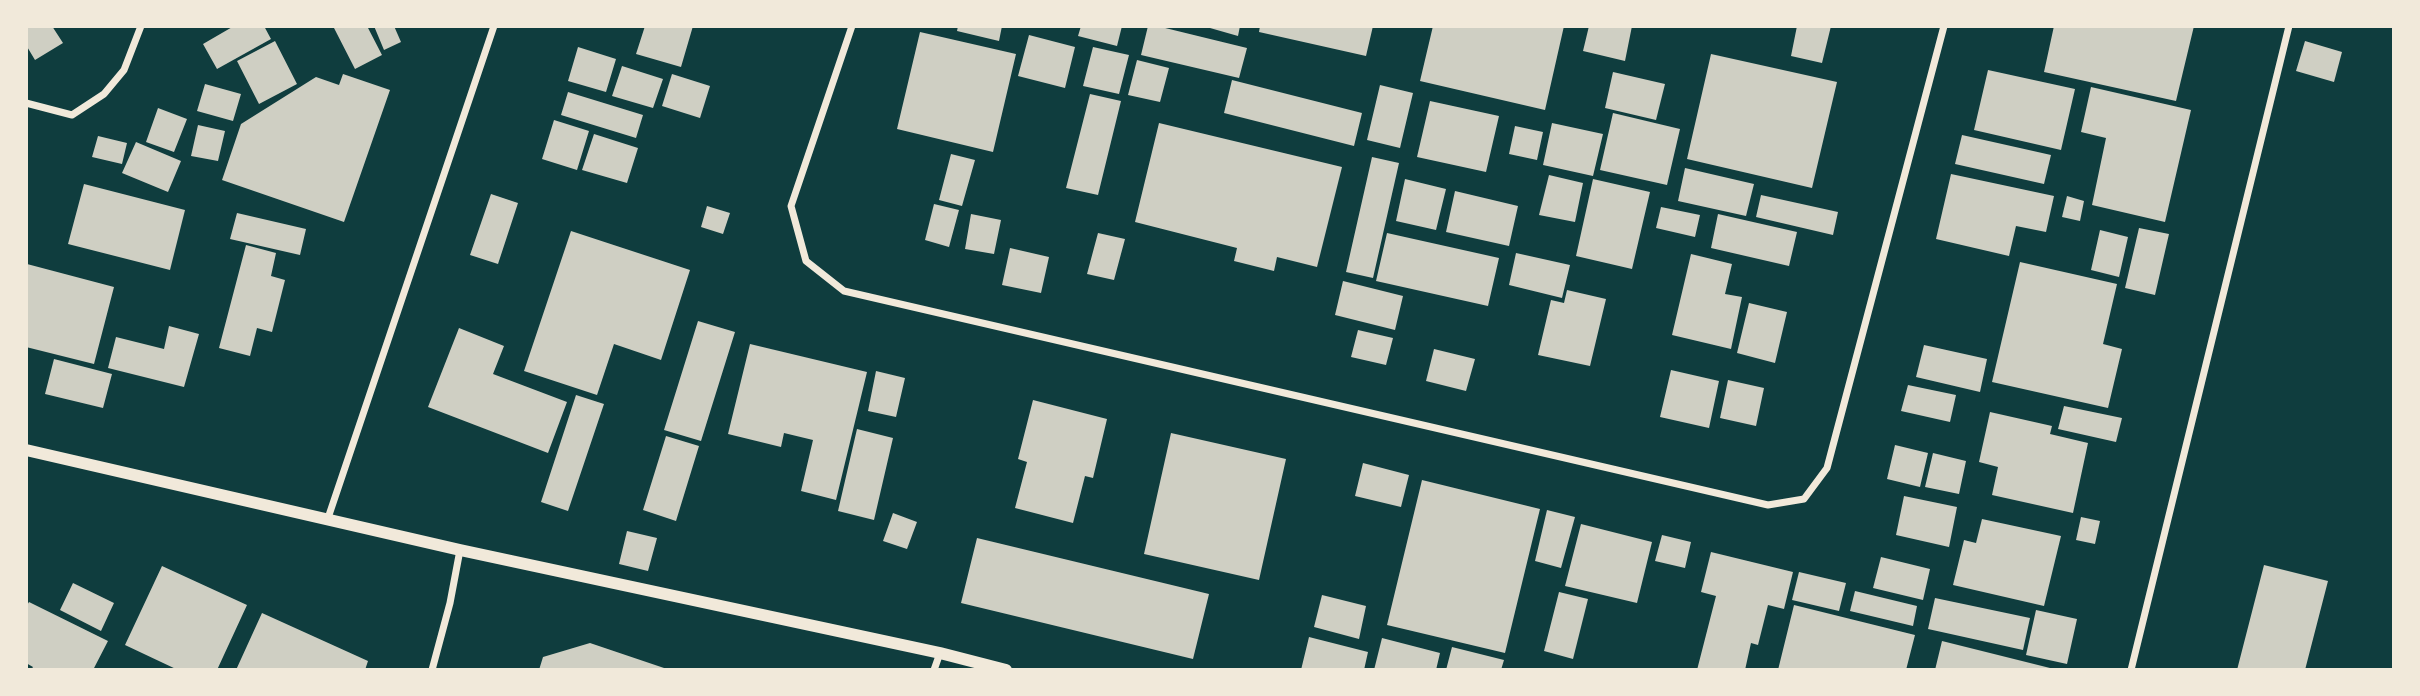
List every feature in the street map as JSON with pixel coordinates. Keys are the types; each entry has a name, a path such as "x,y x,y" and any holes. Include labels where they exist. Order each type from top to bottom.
{"street":[{"path":"26,103 72,115 104,94 124,70 141,26"},
{"path":"328,519 494,26"},
{"path":"852,26 791,206 806,261 844,291 1768,505 1804,499 1827,468 1944,26"},
{"path":"2131,670 2289,26"},
{"path":"26,450 460,550 940,653 1006,670"},
{"path":"432,670 450,603 460,550"},
{"path":"934,670 940,653"}],"building":[{"path":"26,26 52,26 63,43 35,60 26,45"},
{"path":"234,26 264,26 271,39 217,69 203,44"},
{"path":"367,26 382,55 355,69 334,28"},
{"path":"374,26 394,26 401,42 384,50"},
{"path":"645,26 693,26 681,67 636,54"},
{"path":"958,26 1002,26 999,41 957,31"},
{"path":"1081,26 1122,26 1117,46 1078,36"},
{"path":"1148,26 1247,48 1239,78 1141,55"},
{"path":"1203,26 1240,26 1238,36"},
{"path":"1260,26 1373,26 1366,56 1259,32"},
{"path":"1433,26 1564,26 1545,110 1420,81"},
{"path":"1589,26 1632,26 1625,61 1583,51"},
{"path":"1797,26 1831,26 1822,63 1791,56"},
{"path":"2054,26 2194,26 2176,101 2044,72"},
{"path":"920,32 1016,54 993,152 897,129"},
{"path":"1029,35 1075,47 1065,88 1018,76"},
{"path":"275,41 297,84 259,104 237,61"},
{"path":"2305,41 2342,52 2334,82 2296,71"},
{"path":"578,47 616,59 606,92 568,81"},
{"path":"1093,47 1129,55 1119,94 1083,86"},
{"path":"1711,54 1837,82 1812,188 1687,159"},
{"path":"1137,60 1169,68 1160,102 1128,95"},
{"path":"622,66 663,79 653,108 612,96"},
{"path":"1988,70 2075,89 2061,150 1974,130"},
{"path":"1613,72 1665,84 1656,120 1605,108"},
{"path":"343,74 390,90 344,222 222,180 241,124 316,77 339,85"},
{"path":"672,74 710,86 700,118 662,106"},
{"path":"1232,80 1362,113 1354,146 1224,113"},
{"path":"205,84 241,94 233,121 197,111"},
{"path":"1380,85 1413,93 1400,148 1367,140"},
{"path":"2091,87 2191,110 2165,222 2092,205 2106,138 2081,132"},
{"path":"568,92 643,115 636,138 561,115"},
{"path":"1090,94 1121,101 1098,195 1066,188"},
{"path":"1430,101 1499,116 1486,172 1417,157"},
{"path":"158,108 187,119 174,152 146,142"},
{"path":"1613,113 1680,129 1667,185 1600,170"},
{"path":"554,120 589,131 577,170 542,159"},
{"path":"1159,123 1342,167 1317,267 1277,257 1274,271 1234,261 1237,248 1135,222"},
{"path":"1552,123 1603,134 1593,176 1543,165"},
{"path":"198,125 225,131 218,161 191,156"},
{"path":"1515,126 1543,132 1537,160 1509,154"},
{"path":"594,134 638,148 627,183 582,170"},
{"path":"1962,135 2051,155 2044,184 1955,164"},
{"path":"98,136 127,143 122,164 92,157"},
{"path":"136,142 181,161 168,192 122,173"},
{"path":"951,154 975,160 962,206 939,200"},
{"path":"1372,157 1399,163 1373,278 1346,272"},
{"path":"1685,168 1754,184 1746,216 1678,201"},
{"path":"1951,174 2054,196 2046,232 2016,226 2009,256 1936,239"},
{"path":"1549,175 1583,183 1575,222 1539,215"},
{"path":"1405,179 1446,189 1436,230 1396,221"},
{"path":"1593,179 1650,192 1632,269 1576,256"},
{"path":"84,184 185,210 170,270 68,244"},
{"path":"1455,191 1518,206 1509,246 1446,232"},
{"path":"491,194 518,203 498,264 470,255"},
{"path":"1761,195 1838,212 1833,235 1756,217"},
{"path":"2067,196 2084,201 2080,221 2062,217"},
{"path":"934,204 959,210 949,247 925,240"},
{"path":"707,206 730,213 723,234 701,227"},
{"path":"1661,207 1700,215 1695,237 1656,228"},
{"path":"237,213 306,229 300,255 230,239"},
{"path":"971,214 1001,220 994,254 965,249"},
{"path":"1718,214 1797,232 1789,266 1711,248"},
{"path":"2139,228 2169,234 2155,295 2125,288"},
{"path":"2100,230 2128,237 2119,277 2091,270"},
{"path":"571,231 690,270 661,360 614,344 597,395 524,371"},
{"path":"1098,233 1125,239 1114,280 1087,274"},
{"path":"1387,233 1499,258 1488,306 1376,281"},
{"path":"246,245 276,253 271,276 285,280 272,332 257,328 250,356 219,348"},
{"path":"1010,248 1049,257 1041,293 1002,285"},
{"path":"1516,253 1570,265 1562,298 1509,285"},
{"path":"1691,254 1732,264 1725,294 1742,297 1731,349 1672,335"},
{"path":"2020,262 2117,284 2103,344 2122,349 2108,408 1992,382"},
{"path":"27,264 114,287 94,364 26,347"},
{"path":"1343,281 1403,296 1395,330 1335,315"},
{"path":"1567,290 1606,299 1590,366 1538,355 1551,300 1564,303"},
{"path":"1749,303 1787,312 1775,363 1737,353"},
{"path":"698,321 735,332 701,441 664,430"},
{"path":"169,326 199,334 184,387 108,368 116,337 164,349"},
{"path":"459,328 504,346 493,374 567,402 548,453 428,407"},
{"path":"1358,330 1393,338 1386,365 1351,357"},
{"path":"750,344 867,372 836,500 801,491 813,440 784,433 781,447 728,434"},
{"path":"1924,345 1987,359 1980,392 1916,377"},
{"path":"1434,349 1475,359 1466,391 1426,381"},
{"path":"54,359 112,374 103,408 45,394"},
{"path":"1671,370 1719,381 1709,428 1660,417"},
{"path":"876,371 905,378 896,417 868,411"},
{"path":"1728,380 1764,388 1756,426 1720,418"},
{"path":"1908,385 1956,395 1950,422 1901,411"},
{"path":"576,395 604,404 568,511 541,502"},
{"path":"1033,400 1107,419 1093,478 1085,476 1073,523 1015,508 1027,462 1018,459"},
{"path":"2064,406 2122,418 2116,442 2058,429"},
{"path":"1990,412 2052,426 2050,434 2088,443 2073,513 1992,495 1998,467 1979,462"},
{"path":"857,429 893,438 874,520 838,511"},
{"path":"1171,433 1286,459 1259,580 1144,554"},
{"path":"666,436 699,446 676,521 643,510"},
{"path":"1895,445 1928,453 1920,487 1887,479"},
{"path":"1933,453 1966,461 1959,494 1925,487"},
{"path":"1363,463 1409,475 1401,507 1355,496"},
{"path":"1422,480 1540,509 1505,653 1387,625"},
{"path":"1904,496 1957,507 1949,547 1896,535"},
{"path":"1547,510 1575,517 1561,568 1535,561"},
{"path":"893,513 917,522 907,549 883,541"},
{"path":"2081,517 2100,521 2095,544 2076,540"},
{"path":"1982,519 2061,536 2044,606 1953,585 1964,540 1976,543"},
{"path":"1581,524 1652,542 1637,603 1565,586"},
{"path":"627,531 657,538 648,571 619,564"},
{"path":"1662,535 1691,542 1685,568 1655,561"},
{"path":"977,538 1209,594 1193,659 961,603"},
{"path":"1711,552 1793,572 1784,609 1768,605 1758,645 1751,643 1745,670 1697,670 1716,596 1701,592"},
{"path":"1881,557 1930,569 1923,600 1873,588"},
{"path":"2264,565 2328,581 2305,670 2237,670"},
{"path":"162,566 247,605 217,670 178,670 125,645"},
{"path":"1799,572 1846,583 1839,611 1792,600"},
{"path":"73,583 114,603 101,631 60,610"},
{"path":"1855,591 1917,606 1913,626 1850,611"},
{"path":"1559,592 1588,599 1573,659 1544,651"},
{"path":"1322,595 1366,606 1359,639 1314,627"},
{"path":"1935,598 2030,618 2023,650 1928,629"},
{"path":"29,602 108,641 93,670 31,670 33,667 26,663 26,607"},
{"path":"1794,605 1915,635 1906,670 1778,670"},
{"path":"2036,610 2077,619 2067,664 2026,655"},
{"path":"262,613 368,661 365,670 236,670"},
{"path":"1309,637 1368,652 1364,670 1301,670"},
{"path":"1382,638 1440,653 1436,670 1374,670"},
{"path":"1942,641 2054,669 2054,670 1935,670"},
{"path":"590,643 667,670 539,670 543,657"},
{"path":"1452,647 1504,660 1501,670 1446,670"}]}
